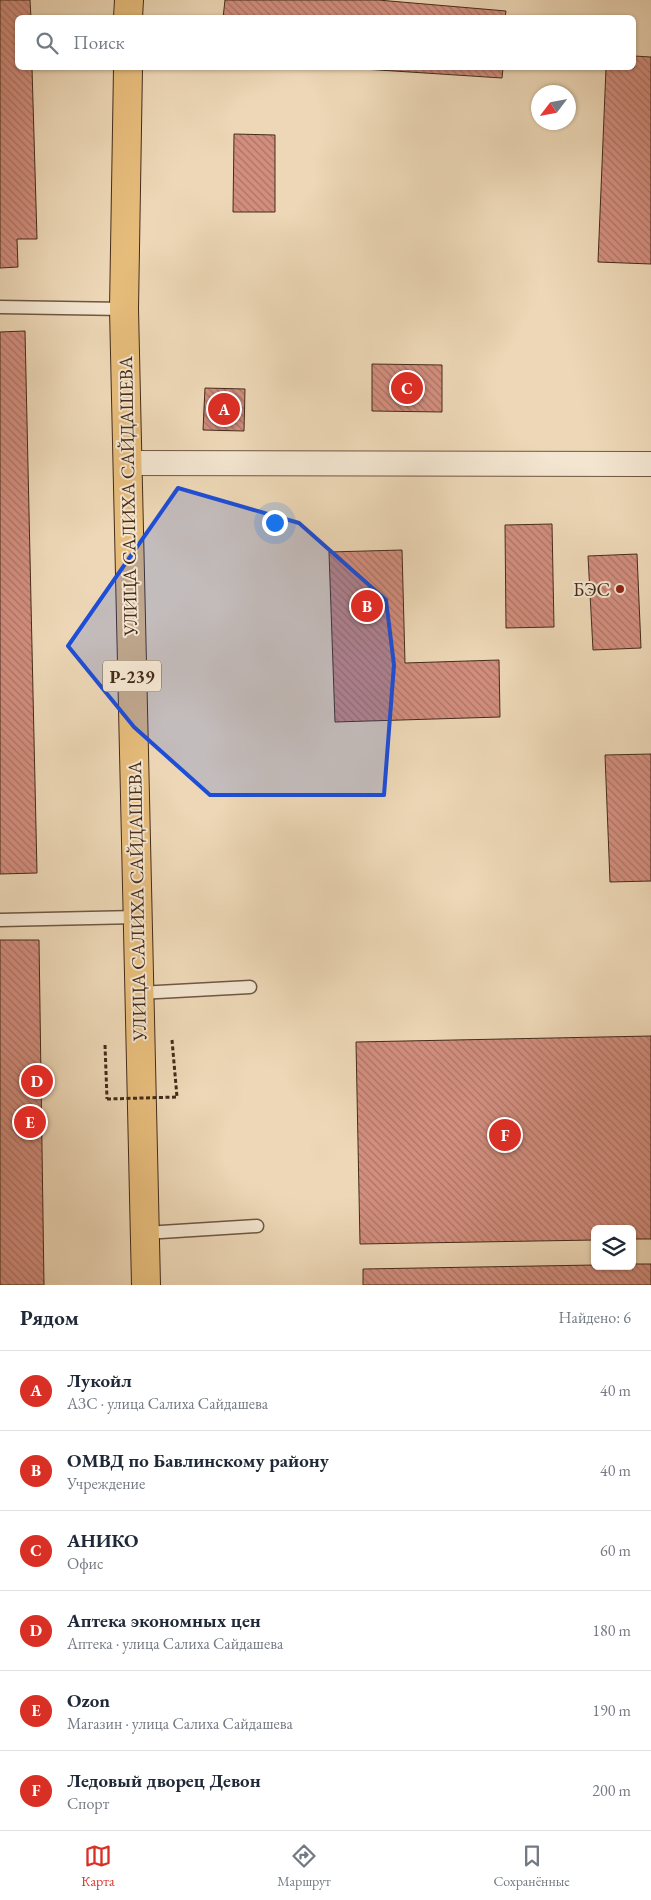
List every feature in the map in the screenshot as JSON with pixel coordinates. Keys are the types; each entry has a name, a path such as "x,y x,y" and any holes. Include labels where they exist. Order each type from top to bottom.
{"highway":[{"path":"128,15 129,0"},
{"name":"УЛИЦА САЛИХА САЙДАШЕВА","path":"128,70 124,310 126,463 146,1285"}],"street":[{"path":"126,463 651,464"}],"lane":[{"path":"0,307 124,310"},
{"path":"0,920 138,917"},
{"path":"139,993 250,987"},
{"path":"145,1233 257,1226"}],"path":[{"path":"106,1046 107,1099 177,1097 172,1040"}],"highlighted area":[{"path":"178,488 299,523 386,600 394,665 384,795 210,795 134,727 68,646"}],"building":[{"path":"0,0 30,0 31,15 15,15 15,70 32,70 37,239 17,239 18,267 0,268"},
{"path":"225,0 378,0 506,11 505,15 223,15"},
{"path":"636,56 651,57 651,264 598,262 606,70 636,70"},
{"path":"379,70 503,70 502,78"},
{"path":"234,134 275,135 275,212 233,212"},
{"path":"25,331 37,873 0,874 0,332"},
{"path":"372,364 442,365 442,412 372,411"},
{"path":"205,388 245,389 244,431 203,430"},
{"path":"552,524 554,627 506,628 505,525"},
{"path":"402,550 405,663 499,660 500,717 335,722 329,552"},
{"path":"637,554 641,648 593,650 588,556"},
{"path":"651,754 651,881 610,882 605,755"},
{"path":"0,940 39,940 44,1285 0,1285"},
{"path":"651,1036 651,1239 636,1239 636,1225 591,1225 591,1240 360,1244 356,1042"},
{"path":"636,1264 651,1264 651,1285 363,1285 363,1269 591,1265 591,1270 636,1270"}],"place":[{"name":"АНИКО","path":"407,388"},
{"name":"Лукойл","path":"224,409"},
{"name":"БЭС","path":"620,589"},
{"name":"ОМВД по Бавлинскому району","path":"367,606"},
{"name":"Аптека экономных цен","path":"37,1081"},
{"name":"Ozon","path":"30,1122"},
{"name":"Ледовый дворец Девон","path":"505,1135"}]}
